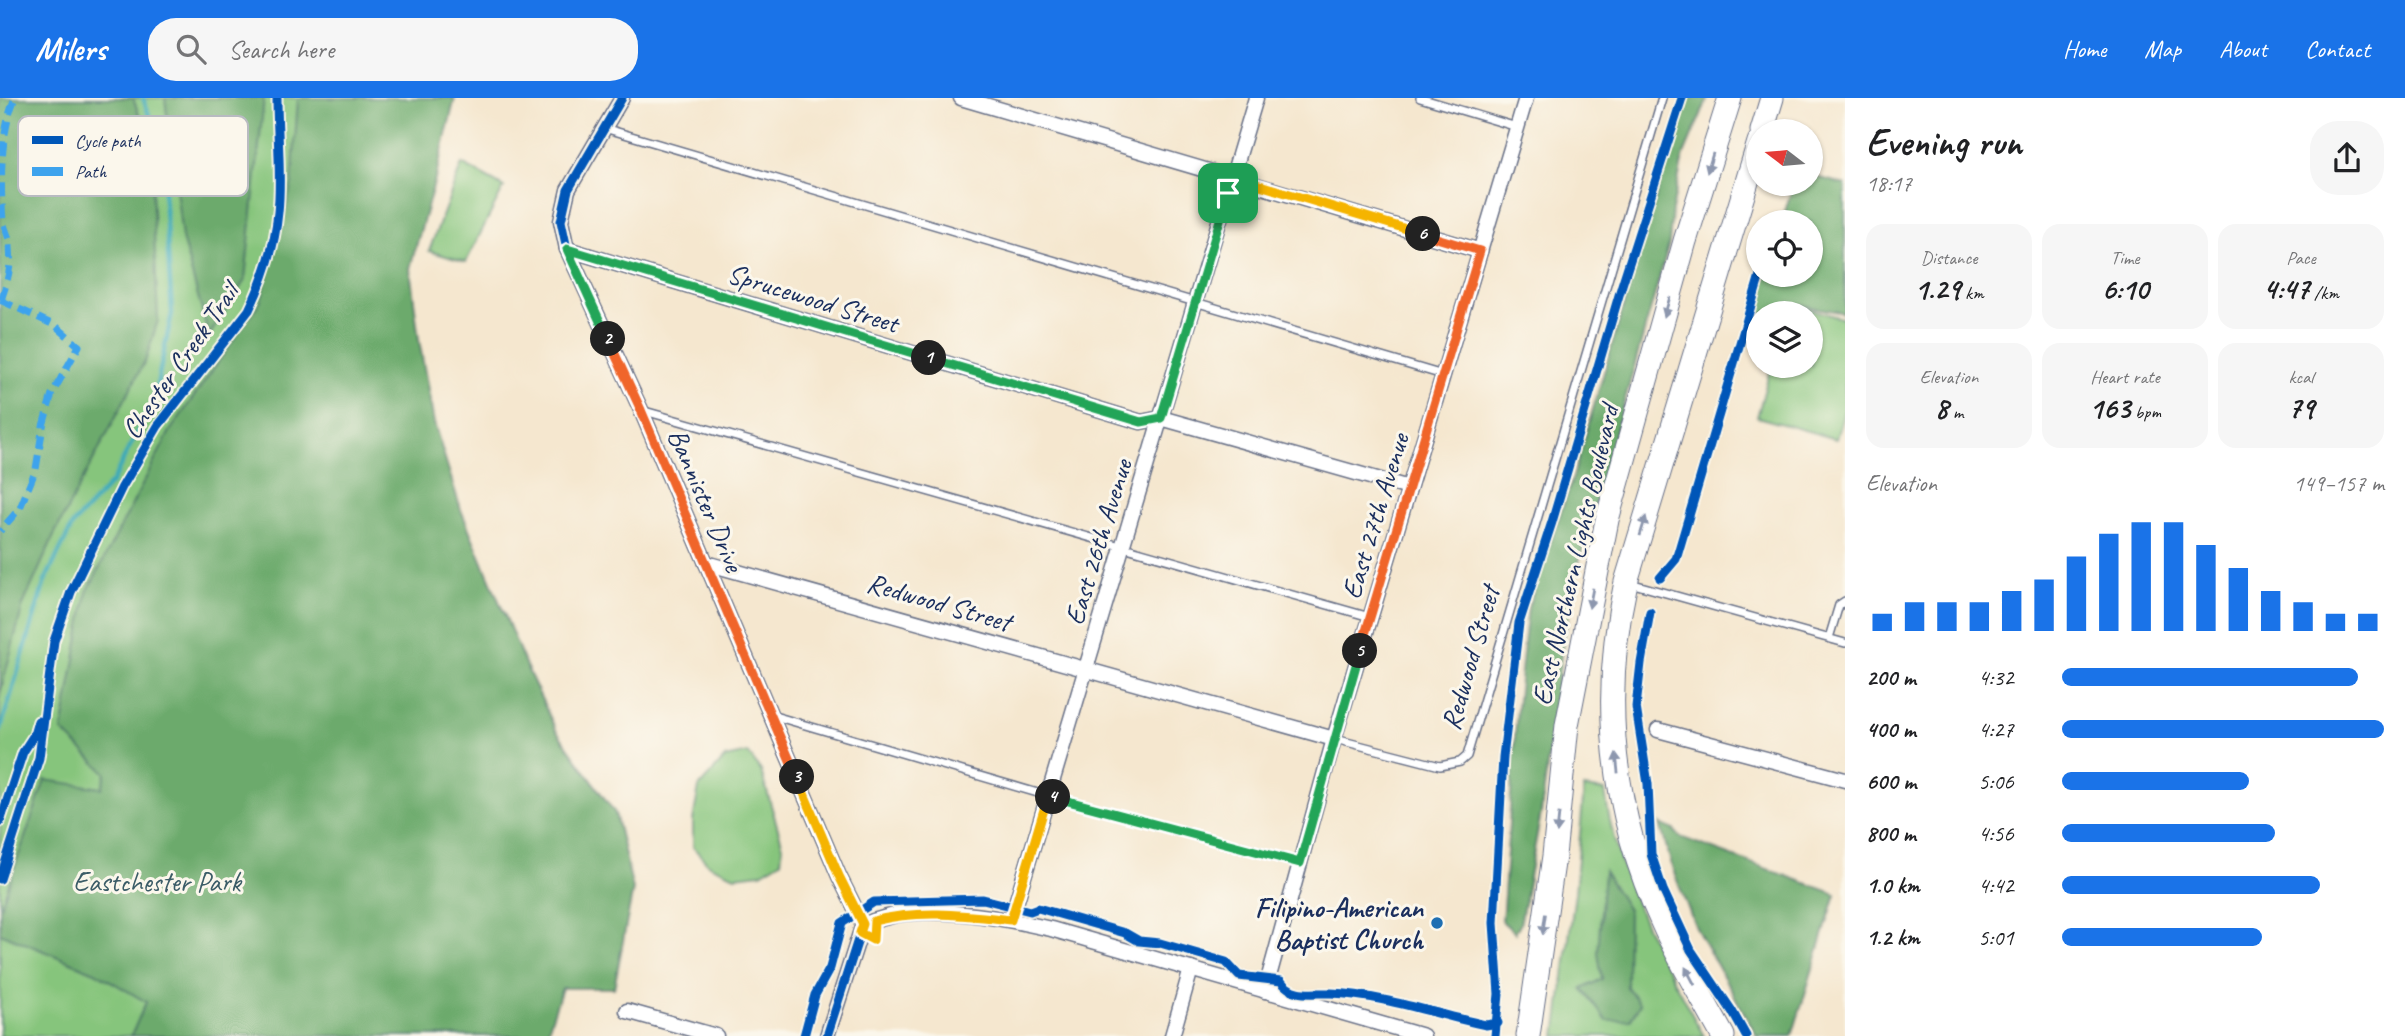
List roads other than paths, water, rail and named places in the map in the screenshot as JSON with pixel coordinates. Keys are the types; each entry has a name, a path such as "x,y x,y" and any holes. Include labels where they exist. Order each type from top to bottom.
{"main road":[{"name":"East Northern Lights Boulevard","path":"1528,1036 1554,856 1567,724 1607,520 1685,241 1730,98"},
{"path":"1766,119 1772,98"},
{"name":"East Northern Lights Boulevard","path":"1723,1036 1662,924 1639,864 1618,776 1612,713 1612,668 1616,627 1626,582 1746,185"}],"street":[{"name":"Bannister Drive","path":"622,98 568,190 561,221 567,249 641,410 839,876 863,924"},
{"path":"961,98 1480,251"},
{"name":"East 26th Avenue","path":"1011,920 1256,98"},
{"name":"East 27th Avenue","path":"1265,990 1334,739 1526,98"},
{"name":"Sprucewood Street","path":"567,249 1141,422 1161,418 1409,488"},
{"name":"Redwood Street","path":"706,563 1334,739"},
{"path":"1658,730 1845,780"},
{"path":"827,1036 863,924 899,914 961,914 1011,920 1423,1036"},
{"path":"1172,1036 1191,969"},
{"path":"626,1012 716,1036"}],"lane":[{"path":"1420,98 1517,127"},
{"name":"Redwood Street","path":"1334,739 1440,766 1460,762 1467,756 1662,98"},
{"path":"604,128 1443,375"},
{"path":"641,410 1371,617"},
{"path":"1626,582 1845,643"},
{"path":"1829,638 1839,605 1845,601"},
{"path":"770,714 1048,796 1300,863"}],"waterway":[{"path":"143,98 149,116"},
{"path":"0,731 45,581 73,524 112,482 154,399 172,313 164,196"}],"place":[{"name":"Filipino-American Baptist Church","path":"1437,923"}],"park label":[{"name":"Eastchester Park","path":"157,881"}]}
